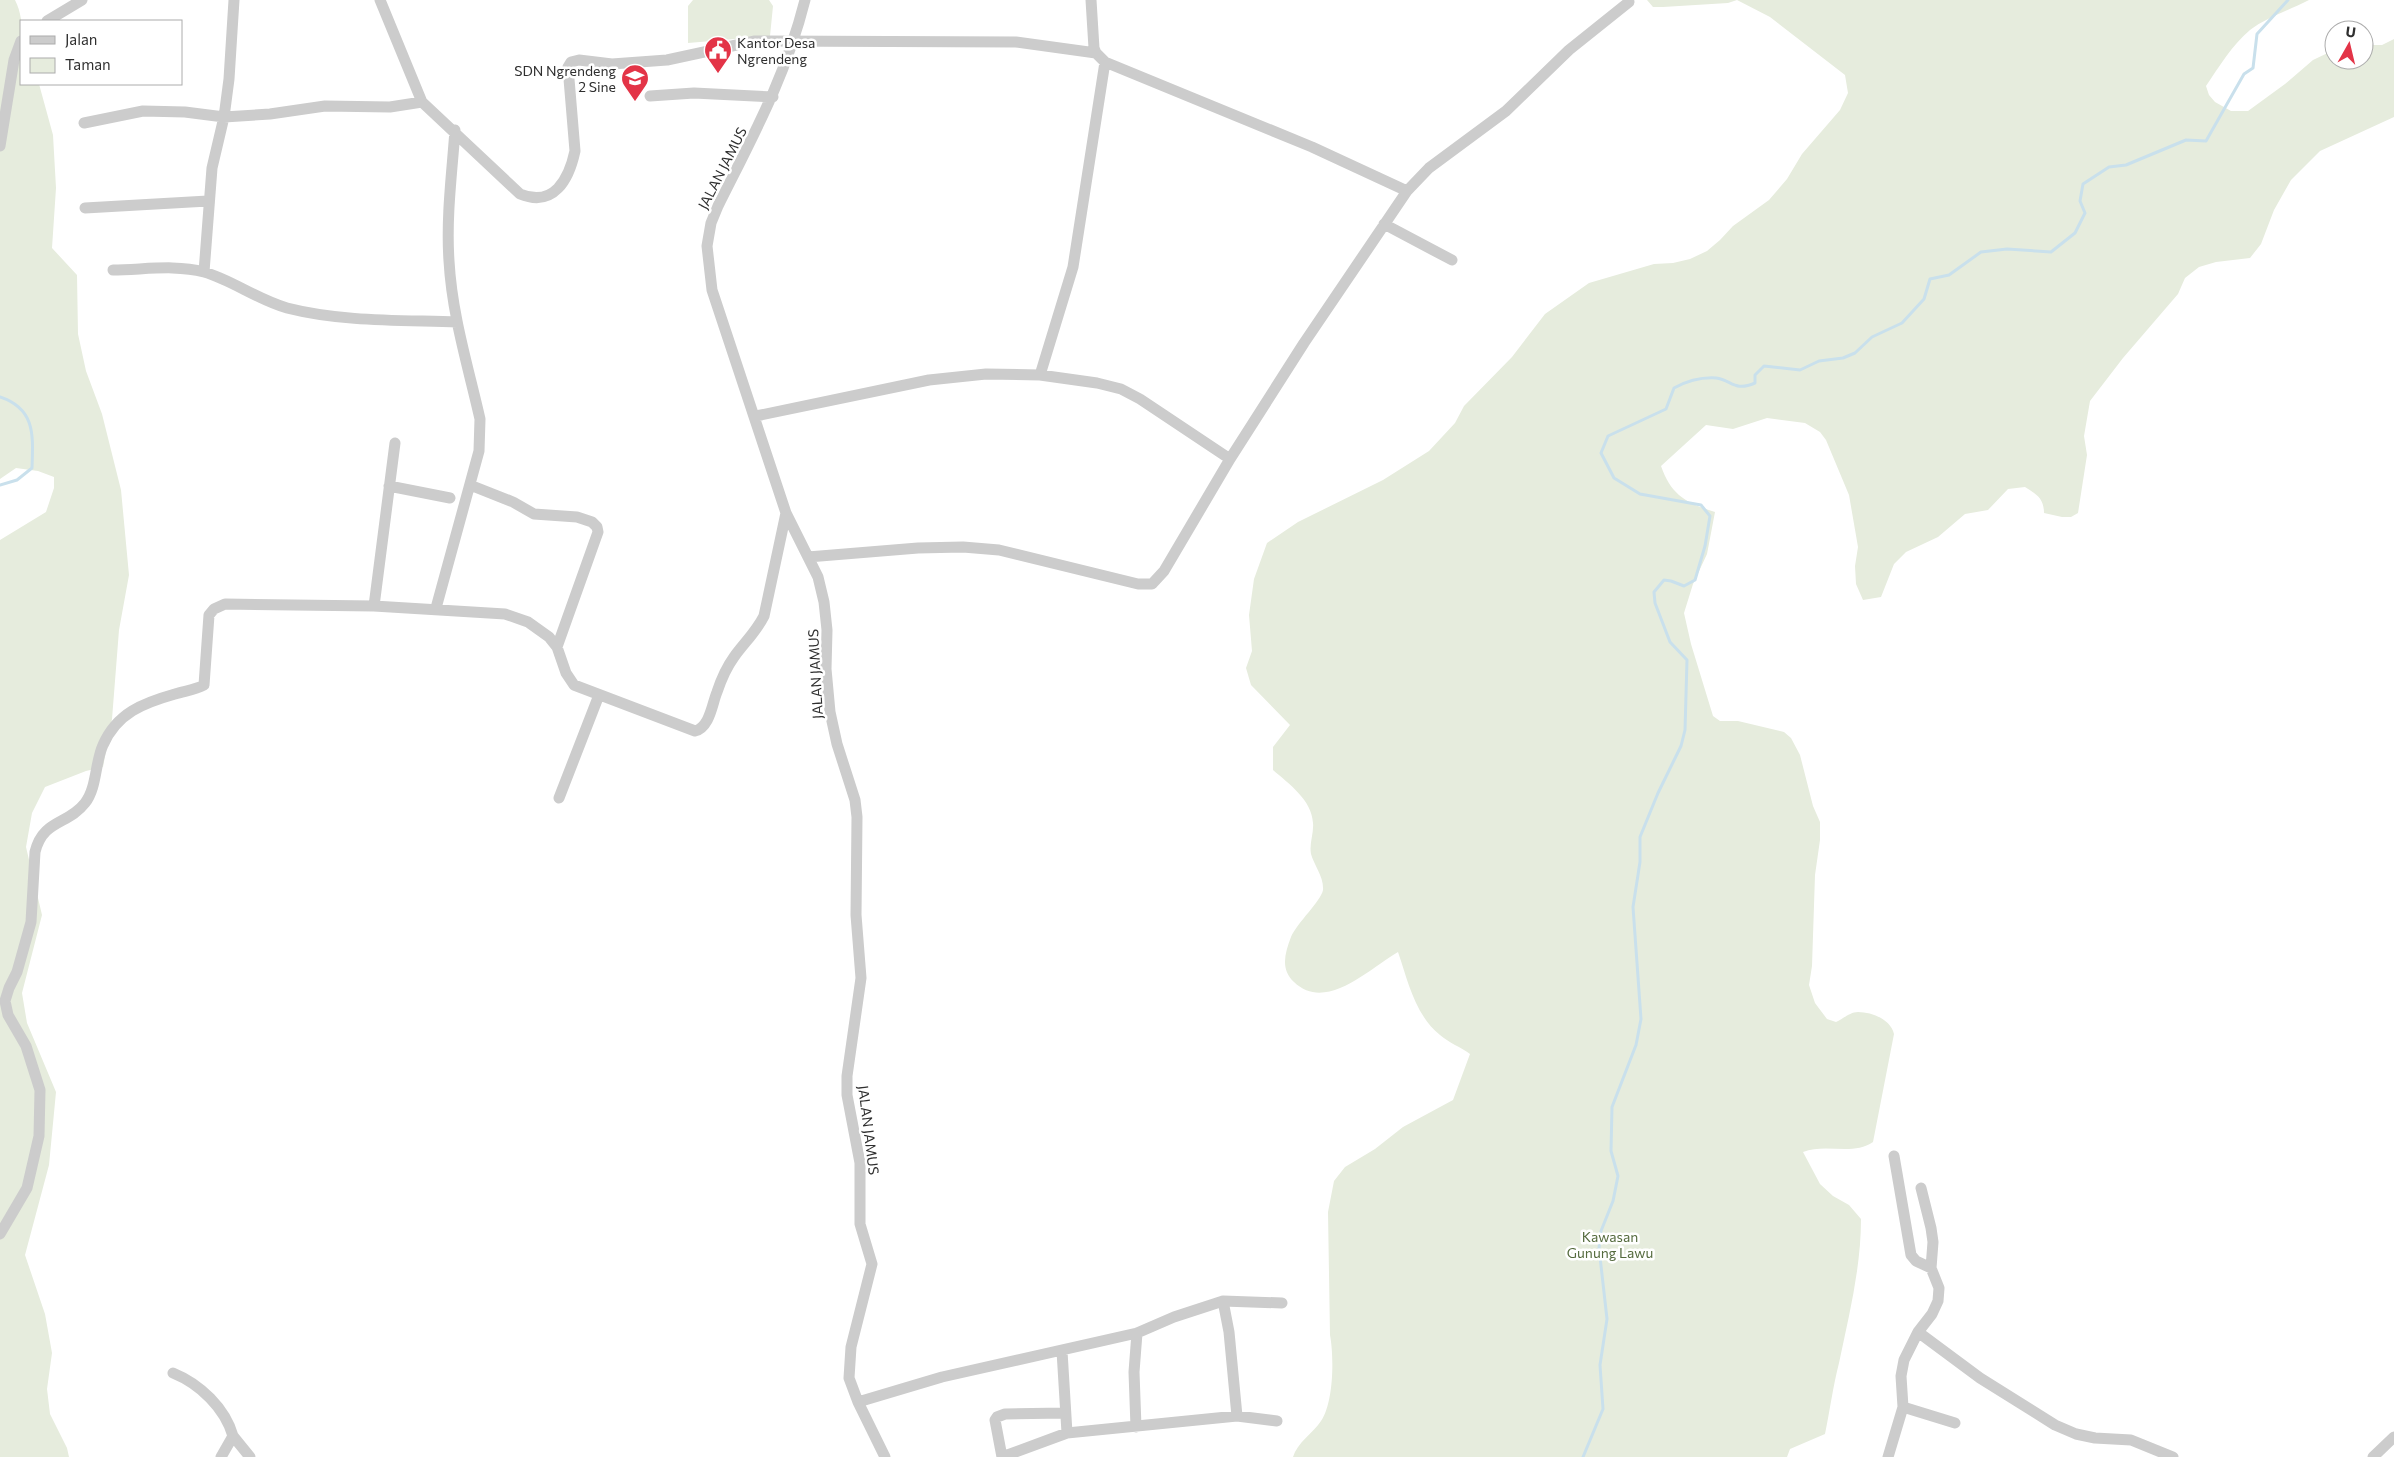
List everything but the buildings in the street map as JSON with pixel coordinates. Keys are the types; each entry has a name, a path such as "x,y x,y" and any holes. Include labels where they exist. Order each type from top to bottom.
{"street":[{"path":"49,20 82,0"},
{"path":"204,272 208,201 216,145 224,117 229,79 234,0"},
{"path":"380,0 422,102 520,194 530,198 540,198 557,189 567,178 572,162 575,151 568,77 568,66 571,62 579,60 612,64 644,63 667,60 755,41 1016,42 1096,53"},
{"name":"JALAN JAMUS","path":"805,0 795,41 773,96 718,206 711,223 708,246 712,290 756,416 786,513 818,578 824,602 830,712 836,744 858,816 856,915 861,978 847,1076 847,1095 860,1163 860,1224 872,1264 848,1367 851,1387 885,1457"},
{"path":"1091,0 1092,40 1096,53 1105,62 1312,147 1407,191"},
{"path":"808,557 963,547 998,550 1138,584 1152,584 1164,571 1230,459 1304,343 1407,191 1429,168 1506,111 1569,50 1629,2"},
{"path":"0,146 14,60 20,44"},
{"path":"1040,375 1073,267 1105,62"},
{"path":"650,96 694,92 773,96"},
{"path":"84,123 143,110 184,112 224,117 270,114 325,106 390,107 422,102"},
{"path":"436,608 479,450 480,419 457,322 448,240 454,130"},
{"path":"85,208 208,201"},
{"path":"1384,224 1452,260"},
{"path":"113,270 173,268 204,272 262,299 305,312 365,319 457,322"},
{"path":"756,416 929,380 986,374 1040,375 1120,389 1140,399 1230,459"},
{"path":"374,606 395,443"},
{"path":"470,485 512,502 534,514 577,517 592,522 598,527 598,532 556,647"},
{"path":"389,486 450,498"},
{"path":"0,1234 28,1188 39,1136 40,1090 26,1046 8,1016 6,1001 8,988 17,972 32,922 35,852 41,835 49,826 79,809 86,802 102,747 112,726 118,720 152,700 204,685 209,615 214,609 225,604 374,606 436,608 505,614 543,632 556,647 574,685 690,731 700,730 706,722 725,672 734,657 758,628 764,616 786,513"},
{"path":"559,798 599,695"},
{"path":"1894,1156 1911,1255 1916,1261 1932,1268"},
{"path":"1888,1457 1903,1407 1901,1376 1904,1360 1918,1332 1932,1314 1938,1301 1939,1288 1932,1268 1932,1235 1921,1188"},
{"path":"858,1402 942,1377 1137,1333 1174,1317 1223,1301 1282,1303"},
{"path":"1223,1301 1229,1332 1237,1416"},
{"path":"1918,1332 1980,1378 2055,1425 2076,1434 2095,1438 2131,1440 2173,1457"},
{"path":"1136,1426 1134,1372 1137,1333"},
{"path":"1062,1351 1064,1413 1067,1433"},
{"path":"173,1373 184,1378 213,1402 224,1414 233,1436 250,1457"},
{"path":"1903,1407 1955,1423"},
{"path":"1064,1413 1005,1414 997,1417 995,1420 1002,1457 1067,1433 1237,1416 1277,1421"},
{"path":"221,1457 233,1436"},
{"path":"2373,1457 2394,1437"}],"green space":[{"path":"0,0 15,0 21,20 20,85 39,85 53,135 56,188 52,248 77,275 78,334 86,371 102,414 121,490 129,575 119,630 112,719 103,767 86,771 45,787 32,813 26,847 42,915 22,993 27,1023 56,1092 49,1165 25,1255 45,1314 52,1353 47,1389 50,1414 67,1448 69,1457 0,1457 0,540 46,512 54,488 54,477 38,471 16,468 0,479"},
{"path":"693,0 769,0 773,6 770,36 688,43 688,6"},
{"path":"1647,0 1737,0 1728,3 1653,7"},
{"name":"Kawasan Gunung Lawu","path":"1737,0 2309,0 2264,21 2243,36 2226,56 2206,86 2209,95 2215,102 2231,111 2248,111 2285,84 2313,60 2324,55 2324,70 2374,70 2374,45 2382,45 2394,39 2394,117 2320,151 2291,180 2274,210 2261,244 2250,258 2216,262 2199,267 2185,278 2178,294 2123,358 2090,401 2084,436 2087,455 2078,513 2071,517 2044,513 2041,500 2036,494 2025,487 2008,489 1988,510 1965,514 1938,537 1906,552 1894,564 1881,597 1863,600 1856,584 1855,566 1858,547 1849,495 1826,440 1820,432 1805,423 1767,418 1733,429 1706,425 1661,466 1675,491 1688,501 1715,512 1707,554 1693,584 1684,613 1691,644 1713,716 1720,721 1738,721 1784,732 1791,738 1800,755 1813,806 1820,822 1820,840 1815,875 1812,966 1809,985 1815,1003 1827,1019 1836,1022 1855,1012 1875,1015 1889,1025 1894,1034 1873,1142 1857,1148 1821,1149 1803,1152 1820,1184 1833,1196 1849,1205 1861,1219 1854,1291 1825,1434 1790,1449 1787,1457 1293,1457 1298,1447 1321,1421 1331,1391 1332,1355 1328,1212 1334,1181 1345,1167 1375,1149 1403,1127 1453,1100 1470,1054 1444,1038 1424,1018 1413,997 1398,952 1348,985 1320,993 1307,990 1294,982 1287,972 1285,961 1291,937 1318,900 1323,890 1323,885 1311,854 1313,823 1309,807 1299,793 1273,770 1273,747 1290,725 1251,685 1246,668 1252,651 1249,615 1254,579 1267,543 1298,522 1383,480 1429,451 1455,423 1464,406 1512,357 1545,314 1589,283 1654,264 1673,263 1690,259 1707,251 1733,226 1769,200 1787,179 1802,154 1840,110 1848,93 1845,75 1770,17"}],"waterway":[{"path":"1583,1457 1603,1409 1600,1365 1607,1319 1599,1248 1601,1231 1613,1201 1618,1176 1611,1151 1612,1107 1636,1045 1641,1019 1633,907 1640,862 1640,837 1658,793 1681,746 1685,730 1687,660 1670,642 1655,603 1654,592 1664,580 1684,586 1695,580 1705,546 1710,516 1701,505 1640,494 1614,478 1601,453 1608,436 1666,409 1674,388 1689,381 1716,378 1738,386 1748,385 1755,383 1755,375 1764,366 1800,370 1819,361 1843,358 1855,353 1872,337 1902,323 1924,299 1930,279 1949,275 1981,252 2007,249 2051,252 2075,233 2085,213 2080,201 2083,184 2109,167 2126,165 2186,140 2206,141 2244,74 2253,68 2257,34 2288,0"},
{"path":"0,397 12,402 26,416 32,435 32,468 17,480 0,485"}],"place":[{"name":"Kantor Desa Ngrendeng","path":"718,74"},
{"name":"SDN Ngrendeng 2 Sine","path":"635,102"}]}
